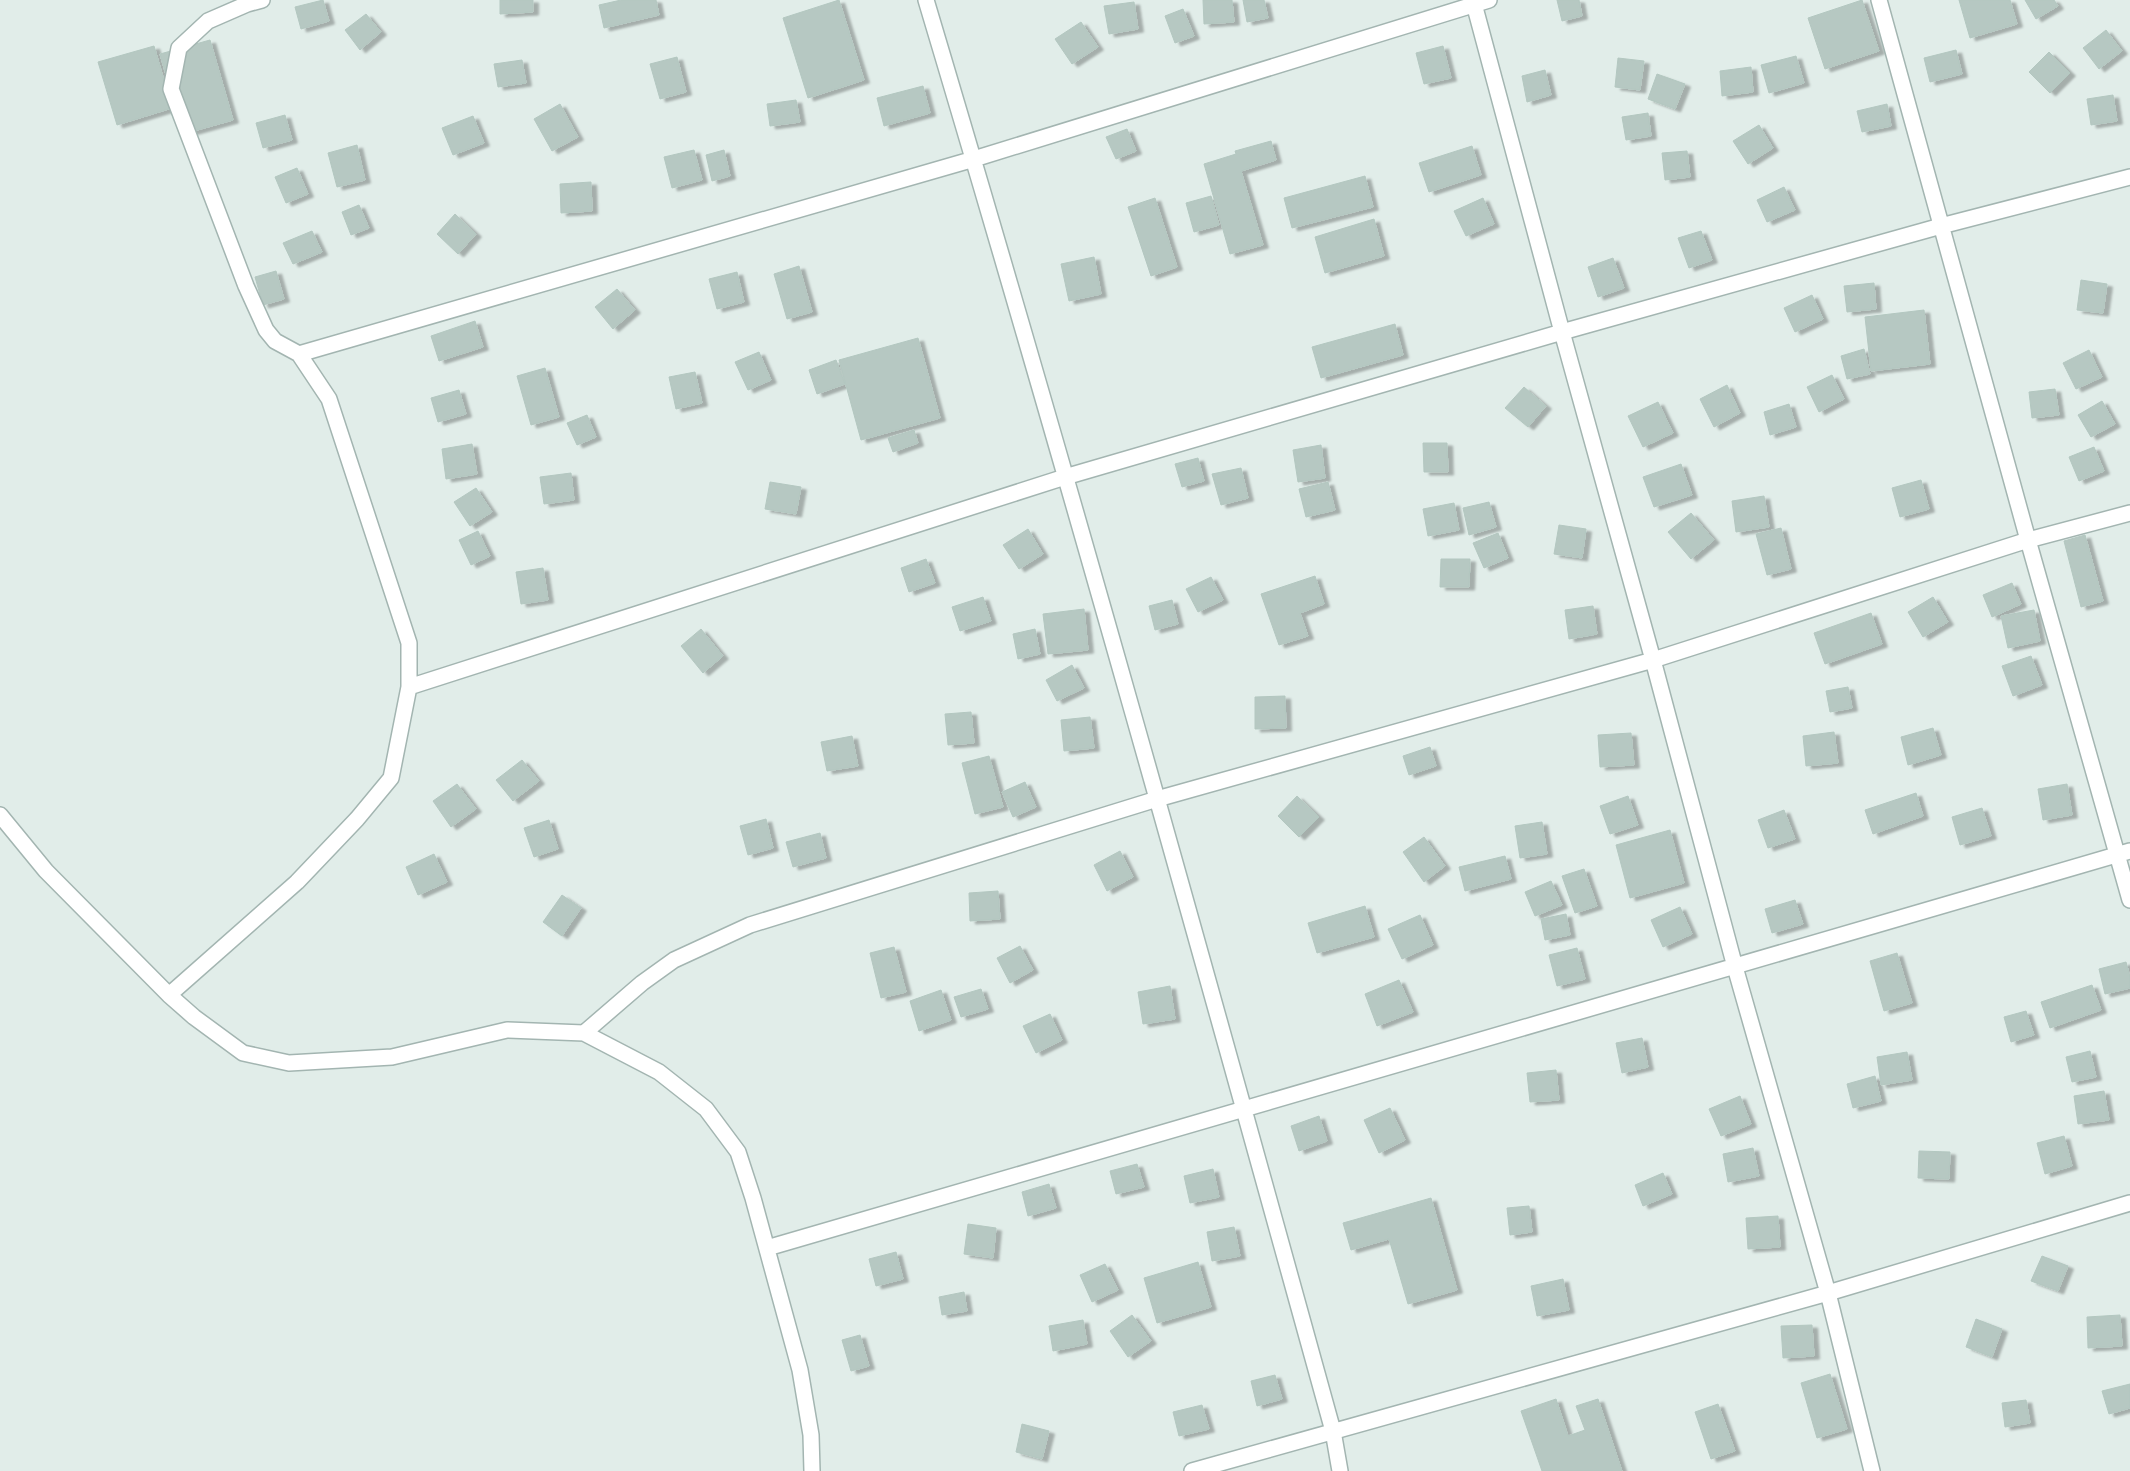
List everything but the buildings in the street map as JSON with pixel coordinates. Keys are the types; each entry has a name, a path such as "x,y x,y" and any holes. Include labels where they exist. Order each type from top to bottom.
{"street":[{"path":"168,995 296,882 357,818 391,778 409,687 409,643 329,399 299,354 275,341 266,330 246,286 171,89 179,48 208,21 247,4 262,0"},
{"path":"926,0 974,160 1157,799 1333,1431 1340,1471"},
{"path":"299,354 974,160 1473,2 1489,0"},
{"path":"1879,0 2028,540 2123,853 2130,900"},
{"path":"1473,2 1562,332 1654,660 1735,967 1828,1293 1872,1471"},
{"path":"409,687 1065,478 1562,332 1941,226 2130,178"},
{"path":"584,1033 642,983 674,960 750,925 1157,799 1654,660 2028,540 2130,513"},
{"path":"0,815 46,872 168,995 242,1053 289,1063 392,1057 507,1030 584,1033 659,1072 706,1109 738,1152 767,1248 800,1370 811,1435 812,1471"},
{"path":"767,1248 2123,853"},
{"path":"1192,1471 1828,1293 2130,1203"}]}
